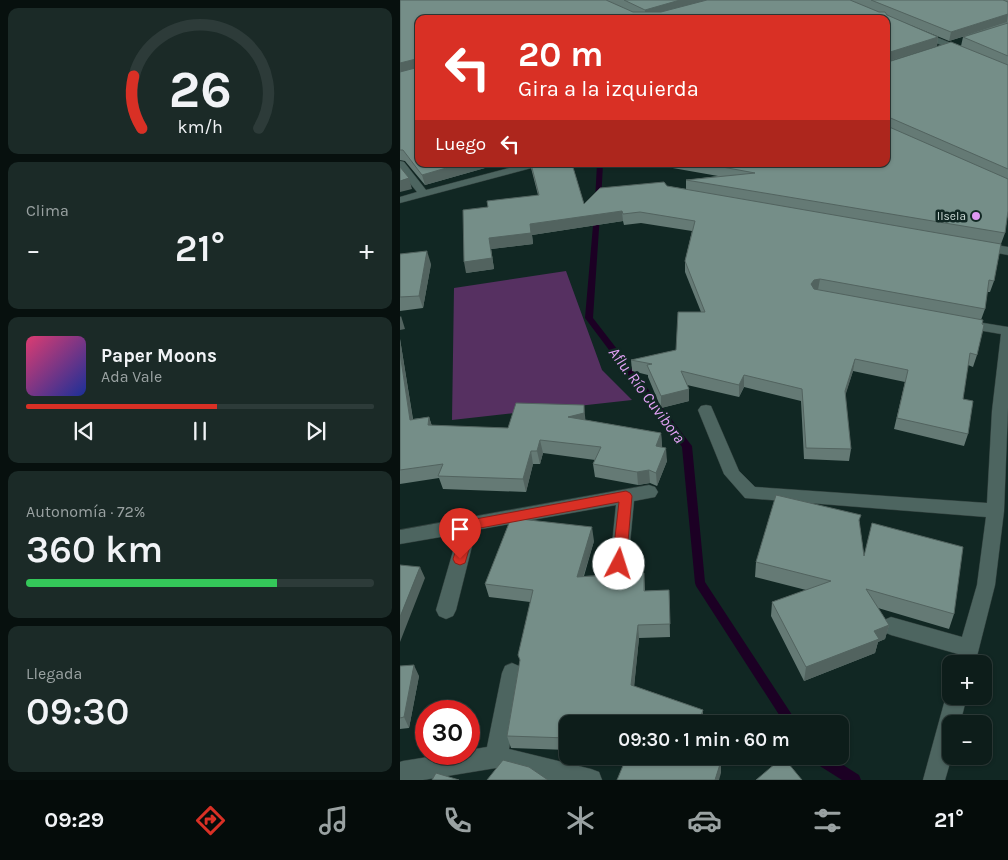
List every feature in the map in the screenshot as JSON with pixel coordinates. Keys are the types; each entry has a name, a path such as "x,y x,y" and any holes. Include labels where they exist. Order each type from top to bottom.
{"street":[{"path":"890,21 968,53"},
{"path":"942,49 966,41"},
{"path":"400,164 423,193"},
{"path":"400,200 523,167"},
{"path":"970,245 1008,251"},
{"path":"951,321 1008,331 1000,411 995,511 986,585 967,655"},
{"path":"706,410 732,474 751,493 799,495 995,511"},
{"path":"400,538 649,492"},
{"path":"619,564 626,496"},
{"path":"446,610 469,525"},
{"path":"891,626 964,655"},
{"path":"496,757 512,673"},
{"path":"934,780 954,705"},
{"path":"403,772 496,757 591,780"}],"shaded area":[{"path":"566,271 602,370 632,400 452,420 454,288"}],"building":[{"path":"400,0 606,0 633,12 661,12 707,0 850,0 879,12 885,12 887,15 415,15 415,59 400,63"},
{"path":"624,0 680,0 645,10"},
{"path":"871,0 1003,0 1008,2 1008,14 951,32"},
{"path":"890,16 938,37 890,52"},
{"path":"1008,23 1008,56 963,37"},
{"path":"951,42 1008,65 1008,169 890,118 890,61"},
{"path":"415,68 415,166 403,150 400,150 400,72"},
{"path":"890,127 1008,179 1008,211 1005,233 686,180 755,173 722,167 890,167"},
{"path":"400,167 409,178 400,181"},
{"path":"416,167 450,167 422,175"},
{"path":"532,167 573,167 584,204 600,188 664,182 667,186 1001,244 994,281 989,280 985,309 820,279 814,280 811,284 814,289 983,320 982,324 984,325 977,355 970,353 963,399 973,401 968,434 897,418 908,370 855,359 845,391 851,449 806,448 802,389 744,375 739,385 681,371 689,389 661,396 647,365 652,364 631,360 676,350 678,312 705,312 685,261 695,221 640,212 623,214 622,211 530,224 531,233 489,238 492,258 464,262 463,210 488,207 487,201 539,195"},
{"path":"427,251 419,296 400,297 400,254"},
{"path":"400,353 410,420 429,417 428,425 508,428 516,403 584,405 584,413 568,417 661,433 656,446 666,448 656,473 649,470 637,472 593,464 601,447 540,440 537,451 531,451 523,479 438,476 443,464 400,470"},
{"path":"776,495 861,515 859,520 864,556 872,523 963,547 954,614 866,589 889,625 874,631 879,639 806,667 772,602 831,581 756,562"},
{"path":"511,518 592,527 577,577 644,573 644,591 669,590 670,624 638,625 631,685 703,710 701,715 559,715 559,738 507,736 520,660 518,655 533,590 485,584"},
{"path":"400,565 420,567 400,617"},
{"path":"414,665 404,717 400,718 400,666"},
{"path":"503,760 529,767 548,780 487,780"},
{"path":"623,765 720,765 715,780 617,780"},
{"path":"774,765 790,765 802,780 756,780"},
{"path":"436,773 459,780 432,780"}],"waterway":[{"name":"Aflu. Río Cuvibora","path":"598,201 600,167"},
{"name":"Aflu. Río Cuvibora","path":"597,214 589,318 687,446 700,583 786,715"},
{"name":"Aflu. Río Cuvibora","path":"831,765 854,780"}],"place":[{"name":"Ilsela","path":"976,216"}],"route":[{"path":"460,559 469,525 626,496 619,564"}]}
